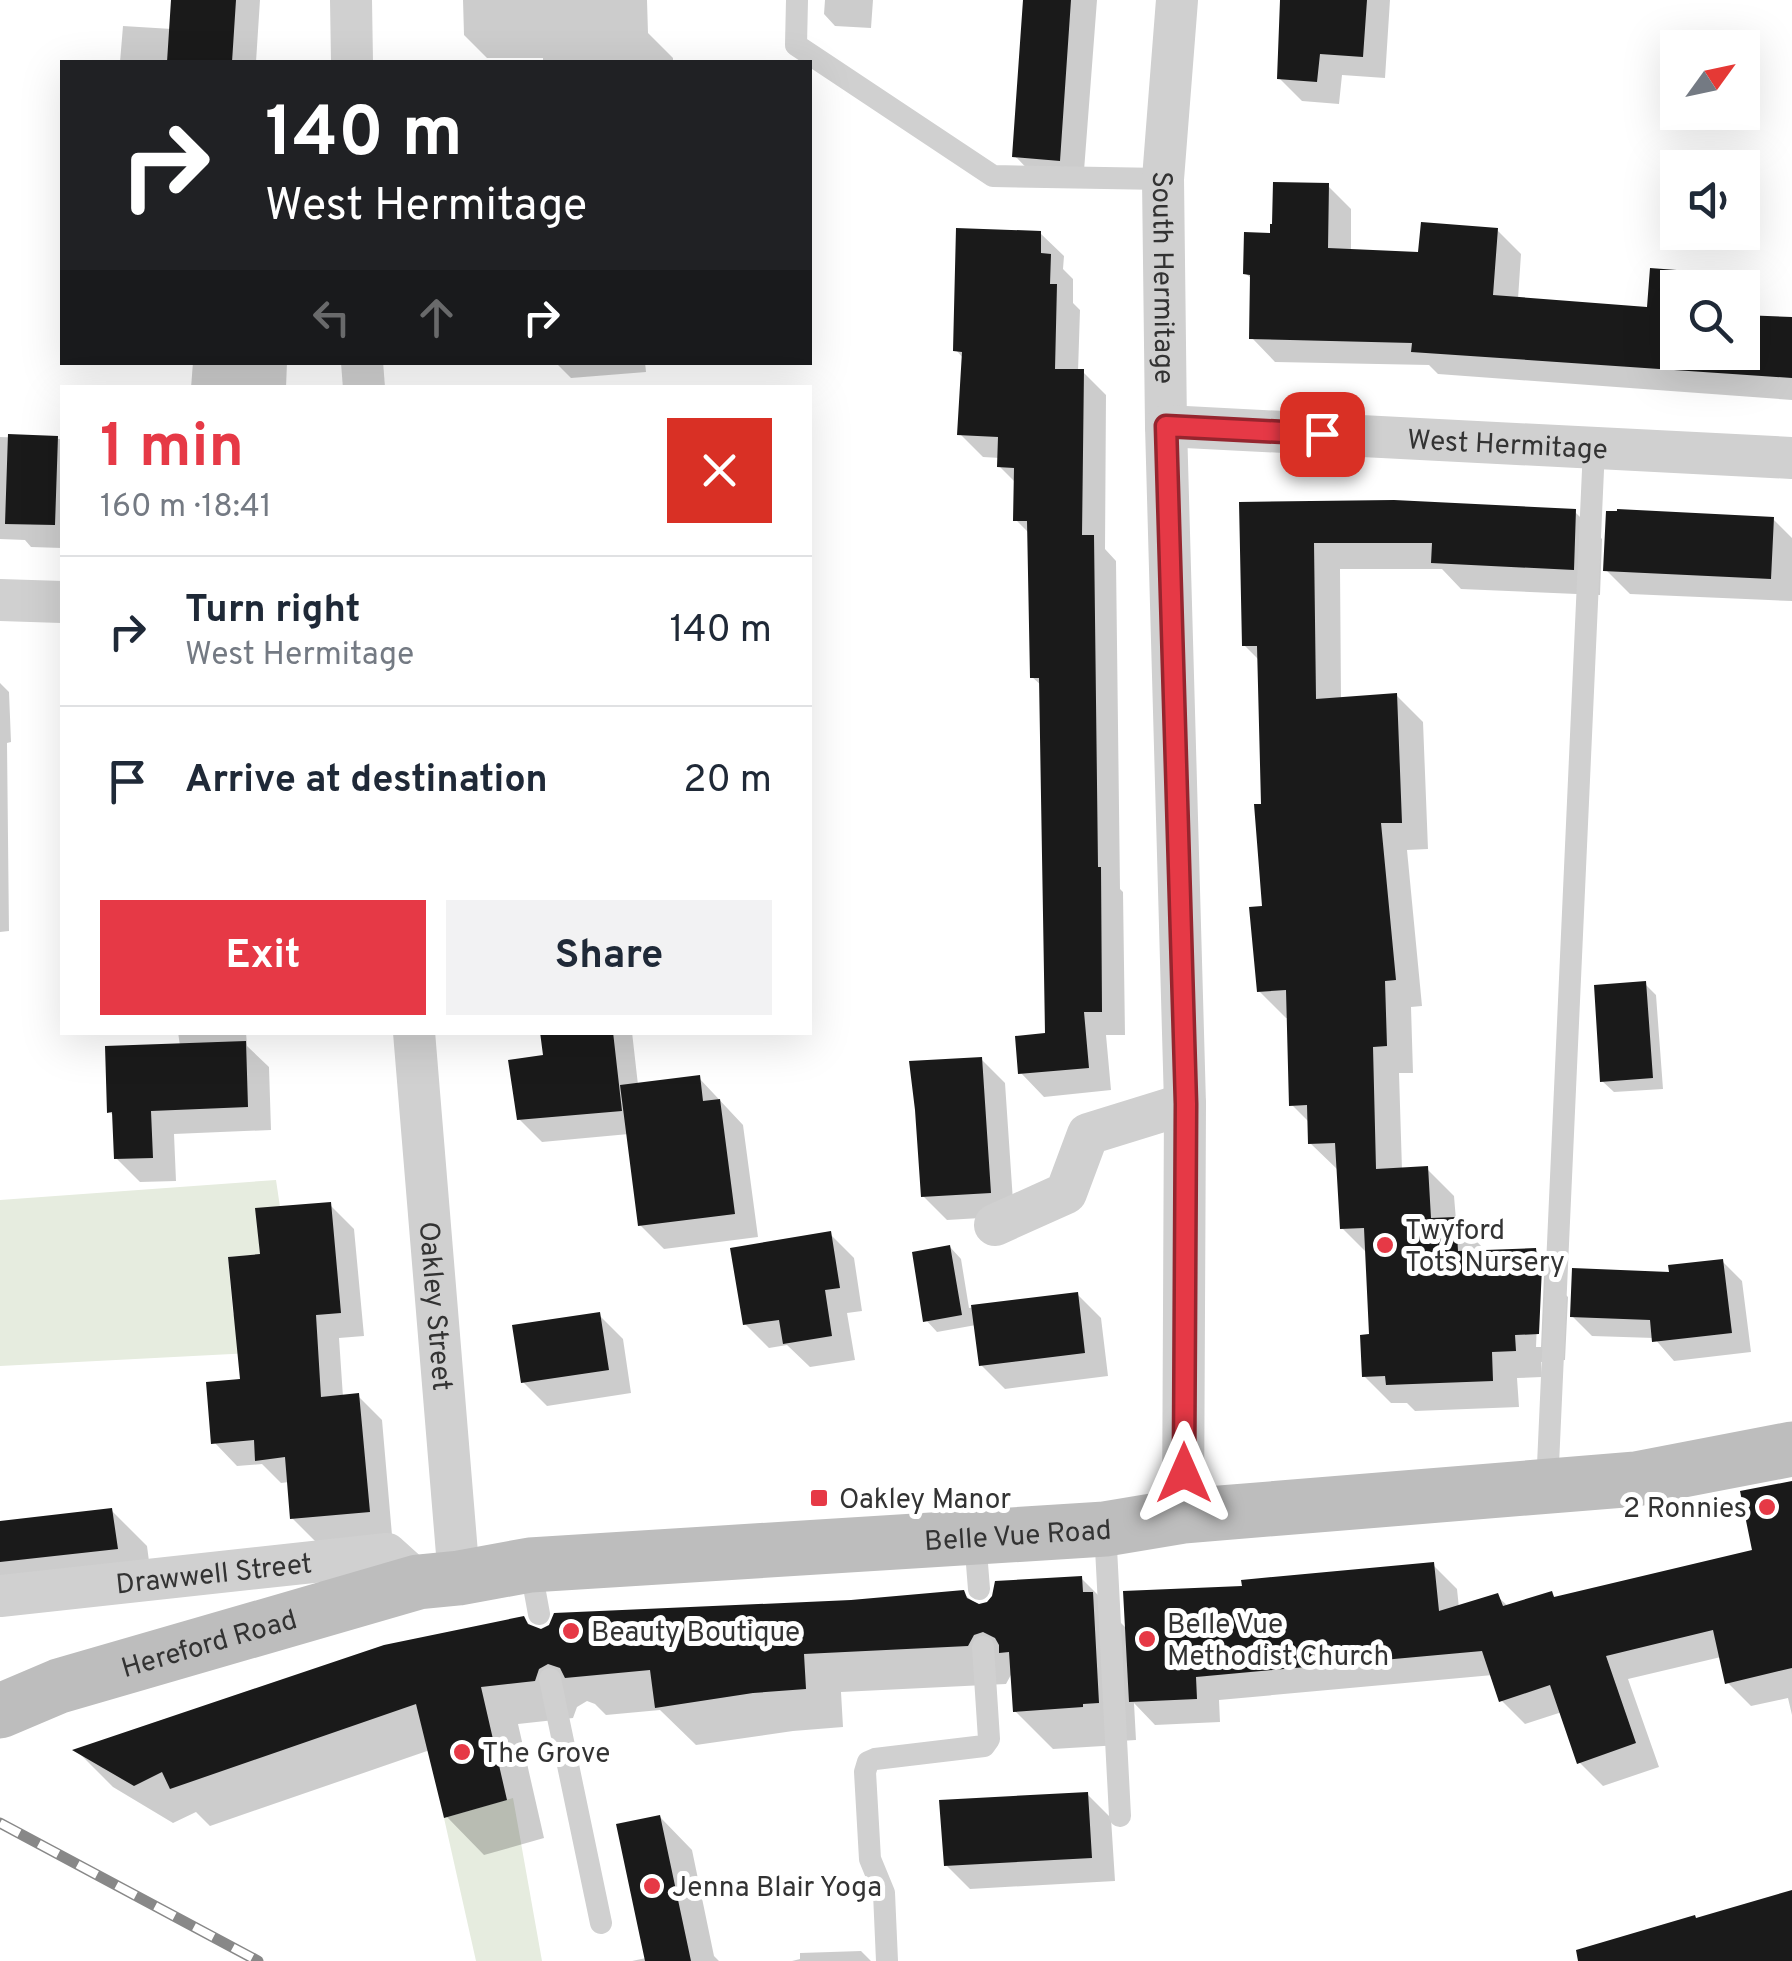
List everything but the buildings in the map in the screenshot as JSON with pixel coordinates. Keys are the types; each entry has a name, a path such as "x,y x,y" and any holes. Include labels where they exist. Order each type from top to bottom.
{"street":[{"path":"351,0 352,60"},
{"name":"South Hermitage","path":"1177,0 1163,179 1166,426 1186,1104 1183,1516"},
{"name":"West Hermitage","path":"1166,426 1792,458"},
{"path":"0,600 60,602"},
{"name":"Oakley Street","path":"414,1035 439,1580"},
{"path":"995,1225 1066,1193 1088,1134 1186,1104"},
{"name":"Belle Vue Road","path":"439,1580 535,1590 977,1564 1105,1529 1183,1516 1548,1488 1636,1478 1792,1448"},
{"name":"Drawwell Street","path":"0,1596 387,1554 439,1580"},
{"name":"Hereford Road","path":"0,1711 59,1686 439,1580"}],"lane":[{"path":"797,0 796,45 994,176 1163,179"},
{"path":"1548,1488 1594,448"},
{"path":"1105,1529 1120,1816"},
{"path":"886,1961 884,1893 870,1859 865,1772 868,1762 984,1746 989,1739 983,1647"},
{"path":"550,1679 602,1923"}],"shaded area":[{"path":"276,1180 280,1207 256,1209 260,1254 228,1257 233,1314 312,1350 0,1366 0,1200"},
{"path":"513,1798 542,1961 476,1961 444,1818"}],"railway":[{"path":"0,1823 258,1961"}],"place":[{"name":"Twyford Tots Nursery","path":"1385,1245"},
{"name":"Oakley Manor","path":"819,1498"},
{"name":"2 Ronnies","path":"1767,1507"},
{"name":"Beauty Boutique","path":"571,1631"},
{"name":"Belle Vue Methodist Church","path":"1147,1639"},
{"name":"The Grove","path":"462,1752"},
{"name":"Jenna Blair Yoga","path":"652,1886"}],"route":[{"path":"1184,1473 1186,1104 1166,426 1322,434"}]}
